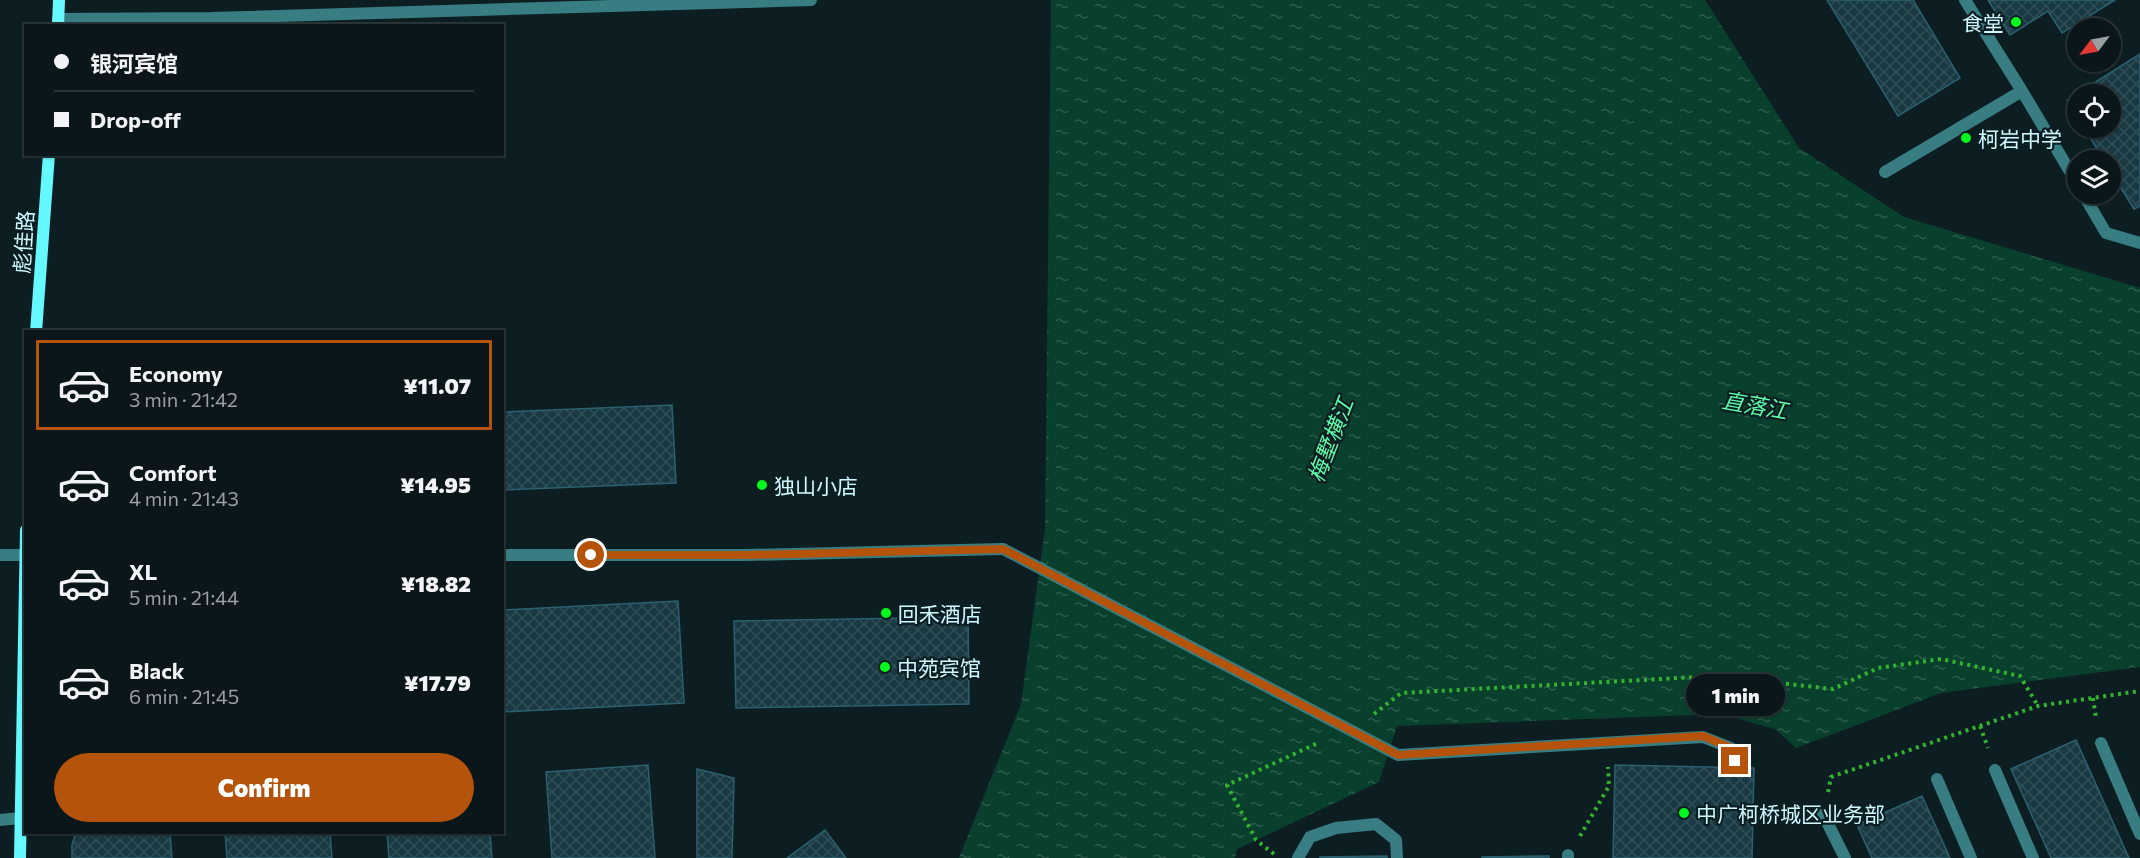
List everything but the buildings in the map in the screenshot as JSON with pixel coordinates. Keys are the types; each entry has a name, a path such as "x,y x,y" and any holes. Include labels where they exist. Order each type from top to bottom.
{"street":[{"path":"59,0 58,22 811,0"},
{"path":"1965,0 2067,167"},
{"path":"1885,172 2022,92"},
{"name":"彪佳路","path":"36,330 49,156"},
{"path":"2089,204 2106,233 2140,243"},
{"path":"504,555 747,555 1003,549 1398,755 1703,736 1731,748 1735,761"},
{"path":"0,555 24,555"},
{"path":"20,858 24,608"},
{"path":"2101,743 2140,834"},
{"path":"1995,770 2033,858"},
{"path":"1937,779 1971,858"},
{"path":"1823,813 1845,858"},
{"path":"0,820 20,818"},
{"path":"1298,858 1310,837 1336,828 1376,824 1396,840 1397,858"}],"path":[{"path":"1368,719 1401,693 1716,676 1833,689 1878,668 1941,659 2020,676 2038,706"},
{"path":"1823,813 1831,777 2038,706 2140,691"},
{"path":"1280,858 1256,840 1227,786 1324,739"},
{"path":"1568,856 1609,786 1608,743"}],"water":[{"path":"1051,0 1705,0 1799,148 1904,217 2140,288 2140,667 1941,693 1796,748 1775,729 1721,714 1397,726 1379,782 1237,849 1235,858 959,858 1021,704 1045,529"}],"place":[{"name":"食堂","path":"2016,22"},
{"name":"柯岩中学","path":"1966,138"},
{"name":"独山小店","path":"762,485"},
{"name":"回禾酒店","path":"886,613"},
{"name":"中苑宾馆","path":"885,667"},
{"name":"中广柯桥城区业务部","path":"1684,813"}],"route":[{"path":"591,555 747,555 1003,549 1398,755 1703,736 1731,748 1735,761"}],"water label":[{"name":"直落江","path":"1755,405"},
{"name":"梅墅横江","path":"1330,440"}]}
